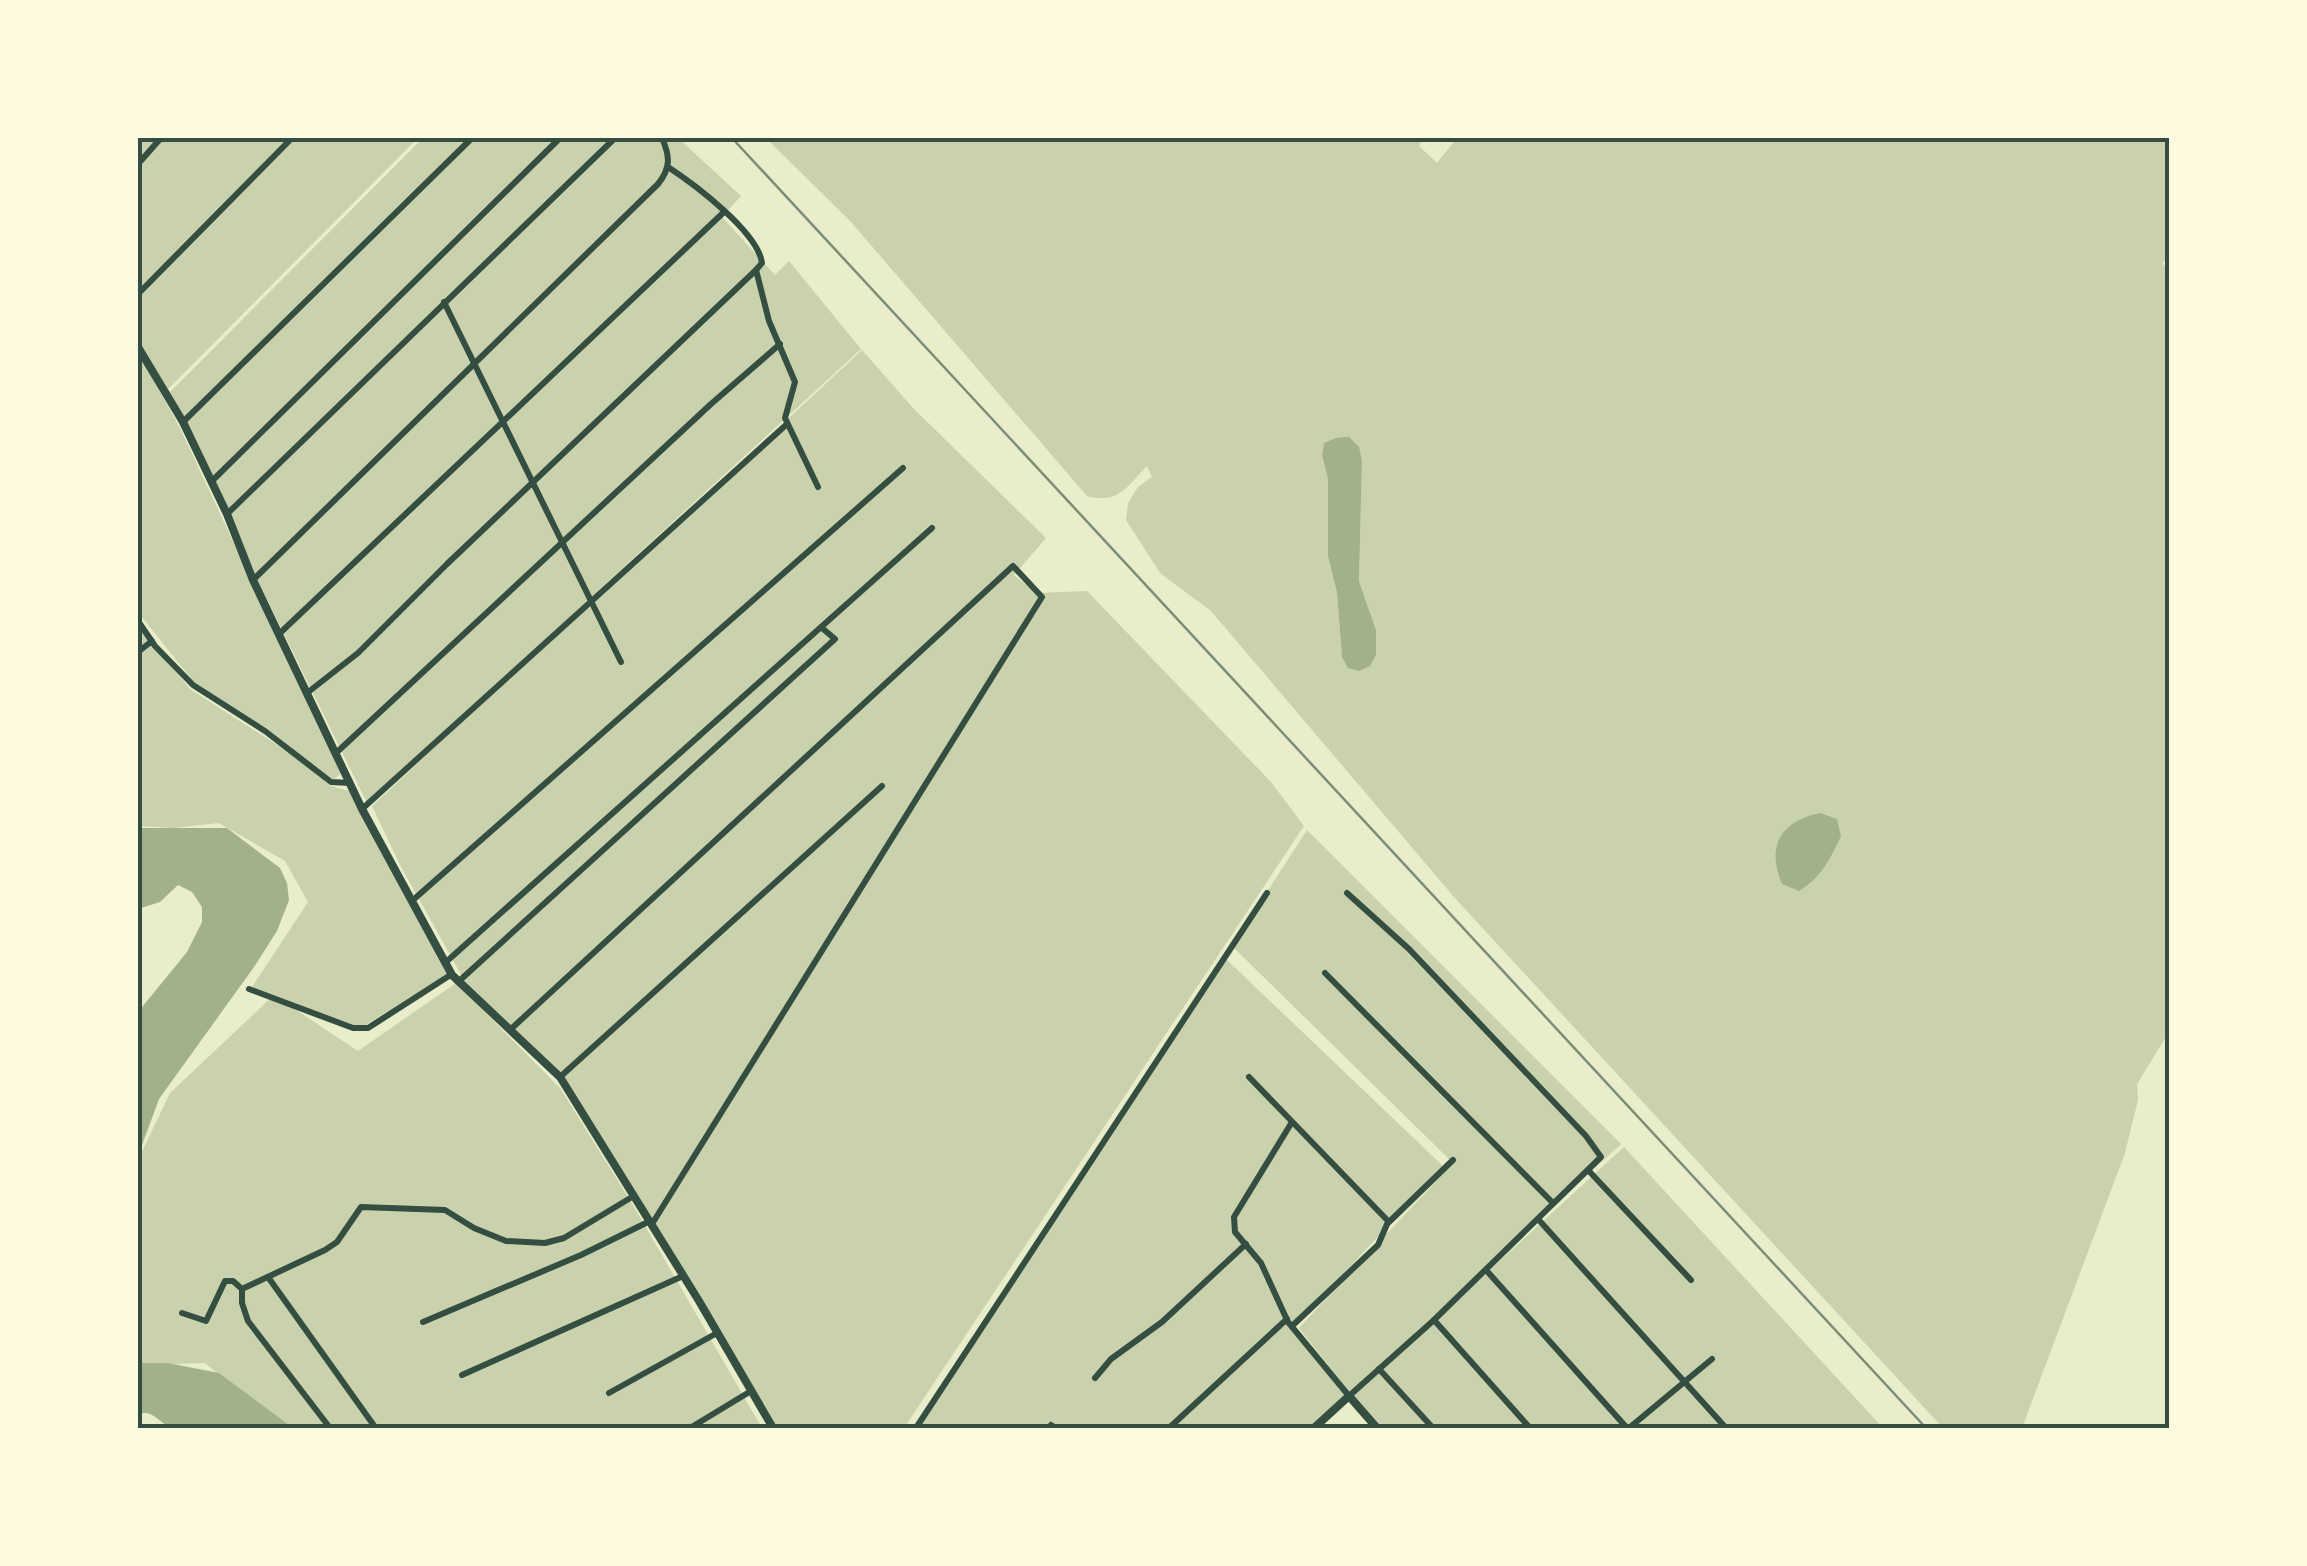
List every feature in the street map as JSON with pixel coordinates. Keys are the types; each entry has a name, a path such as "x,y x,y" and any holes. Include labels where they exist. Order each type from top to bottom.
{"street":[{"path":"138,164 161,138"},
{"path":"138,294 292,138"},
{"path":"183,422 472,138"},
{"path":"210,482 560,138"},
{"path":"227,514 615,138"},
{"path":"253,580 658,184 668,167 662,138"},
{"path":"307,693 358,654 762,263 760,252 724,212 668,167"},
{"path":"278,634 724,212"},
{"path":"756,270 769,321 795,382 784,418 818,487"},
{"path":"444,302 621,662"},
{"path":"336,753 780,344"},
{"path":"138,347 183,422 362,809 455,978 560,1078 773,1428"},
{"path":"362,809 788,424"},
{"path":"413,900 903,468"},
{"path":"446,962 932,528"},
{"path":"424,1322 649,1224 1042,597 1013,566 511,1029"},
{"path":"138,621 152,642 193,685 266,731 331,782 350,783"},
{"path":"249,989 352,1028 368,1028 455,978 835,639 822,628"},
{"path":"138,652 152,642"},
{"path":"560,1078 882,786"},
{"path":"1314,1428 1434,1320 1601,1157 1586,1136 1409,950 1347,893"},
{"path":"916,1428 1268,894"},
{"path":"1325,973 1553,1204"},
{"path":"1249,1077 1388,1222"},
{"path":"1292,1122 1234,1217 1236,1232 1261,1262 1290,1323 1377,1428"},
{"path":"1169,1428 1378,1246 1388,1222 1453,1160"},
{"path":"1588,1170 1692,1280"},
{"path":"242,1290 337,1242 361,1207 445,1210 474,1228 506,1240 545,1243 564,1238 632,1198"},
{"path":"1538,1219 1726,1428"},
{"path":"1095,1378 1111,1359 1162,1322 1246,1244"},
{"path":"1486,1270 1628,1428 1712,1358"},
{"path":"462,1375 683,1276"},
{"path":"268,1277 375,1427"},
{"path":"182,1314 206,1321 226,1281 233,1282 242,1290 248,1321 330,1428"},
{"path":"1434,1320 1530,1428"},
{"path":"609,1393 717,1334"},
{"path":"1379,1369 1433,1428"},
{"path":"690,1428 751,1391"}],"shaded area":[{"path":"138,138 418,138 168,389 138,340"},
{"path":"423,138 613,138 227,510 170,392"},
{"path":"616,138 678,138 741,196 722,217 775,275 789,261 861,349 367,803 258,581 230,515"},
{"path":"766,138 1423,138 1419,146 1437,163 1457,138 2169,138 2169,260 2162,262 2170,274 2169,1032 2137,1084 2138,1100 2125,1153 2022,1428 1943,1428 1454,897 1211,611 1160,573 1126,520 1128,503 1138,487 1152,477 1147,466 1115,495 1087,496 851,222","holes":["1322,455 1362,461 1359,581 1376,630 1376,655 1342,657 1337,593 1328,556 1328,479"]},
{"path":"862,350 914,409 1046,538 1014,575 1036,593 1087,591 1271,782 1304,826 904,1428 776,1428 561,1072 468,987 372,806"},
{"path":"138,352 180,428 341,773 332,781 264,726 244,717 193,681 138,612"},
{"path":"1349,437 1359,447 1362,461 1359,581 1376,630 1376,655 1370,666 1359,671 1348,668 1342,657 1337,593 1328,556 1328,479 1322,455 1324,443"},
{"path":"138,625 190,689 299,759 331,786 349,791 448,974 359,1029 278,998 358,1051 456,983 560,1088 762,1428 283,1428 205,1363 138,1365 138,1160 170,1093 273,996 252,987 308,902 285,861 219,823 173,828 138,826"},
{"path":"1820,813 1837,819 1841,836 1819,874 1799,891 1782,884 1776,847 1795,822"},
{"path":"138,828 227,828 280,868 289,900 277,931 254,967 159,1099 138,1156 138,1012 187,952 202,922 202,907 192,892 178,885 160,902 138,909"},
{"path":"1307,830 1621,1144 1312,1428 912,1428 1226,959 1444,1167 1292,1328 1335,1374 1299,1328 1453,1163 1232,946"},
{"path":"1624,1147 1883,1428 1383,1428 1353,1395"},
{"path":"138,1363 168,1363 219,1373 293,1428 183,1430 148,1413 138,1414"}],"railway":[{"path":"732,138 1926,1428"}]}
